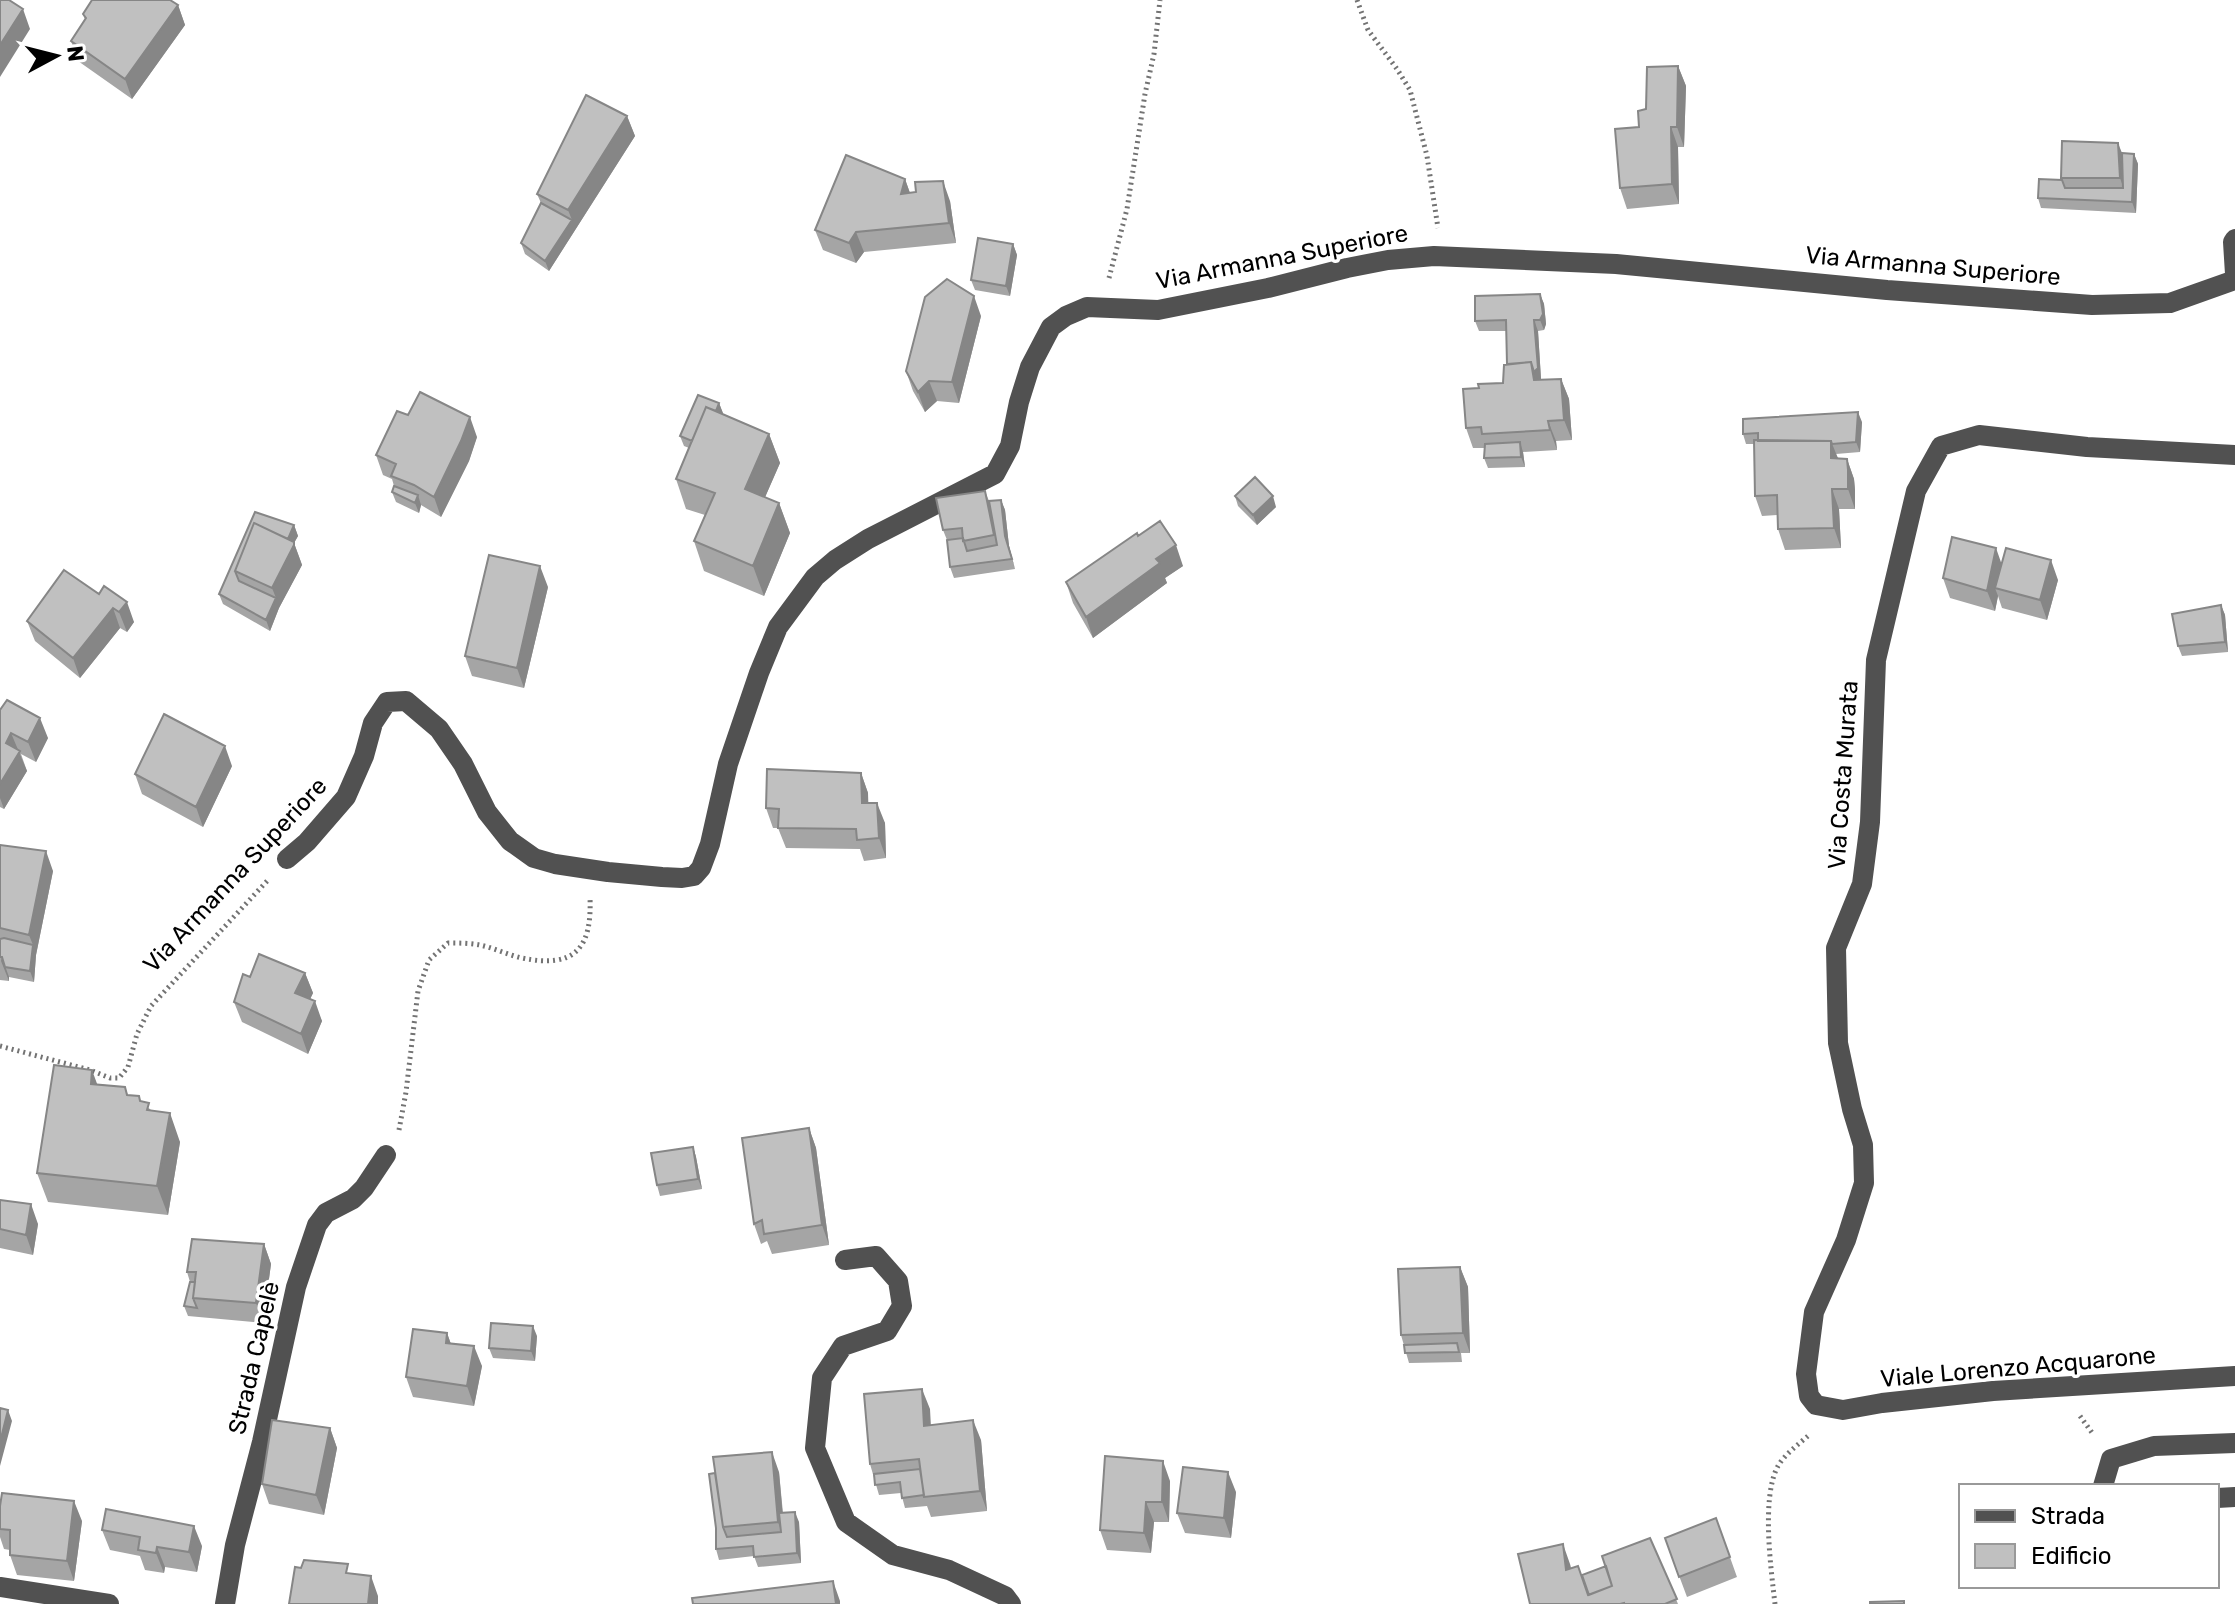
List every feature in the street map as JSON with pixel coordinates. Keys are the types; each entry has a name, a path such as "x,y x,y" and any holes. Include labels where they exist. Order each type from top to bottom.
{"street":[{"path":"2235,239 2235,274"},
{"name":"Via Armanna Superiore","path":"287,859 307,842 346,797 364,756 373,723 387,702 406,701 439,729 463,764 487,812 510,841 534,858 586,869 682,878 694,876 701,868 710,844 728,764 778,627 815,577 835,560 868,539 995,474 1010,446 1030,367 1051,327 1087,307 1158,310 1388,260 1443,256 1616,264 1887,290 2092,305 2170,303 2235,280"},
{"name":"Via Costa Murata","path":"1843,1410 1816,1405 1809,1396 1806,1374 1814,1312 1846,1240 1864,1183 1863,1145 1838,1043 1836,948 1862,884 1870,822 1876,660 1916,491 1941,446 1979,435 2087,447 2235,455"},
{"name":"Strada Capelè","path":"225,1604 235,1545 262,1442 296,1287 317,1225 326,1213 353,1199 364,1188 386,1155"},
{"path":"845,1260 876,1256 898,1281 902,1306 887,1331 843,1346 822,1378 815,1448 846,1522 893,1555 949,1570 1005,1596 1011,1604"},
{"name":"Viale Lorenzo Acquarone","path":"1843,1410 1882,1403 2059,1386 2235,1376"},
{"path":"2104,1484 2111,1459 2154,1446 2235,1443"},
{"path":"0,1587 109,1604"}],"path":[{"path":"1106,307 1109,279 1127,209 1154,54 1160,0"},
{"path":"1357,0 1368,30 1410,90 1427,156 1443,256"},
{"name":"Via Armanna Superiore","path":"0,1046 119,1078 128,1067 137,1034 151,1006 287,859"},
{"path":"386,1155 398,1132 418,991 429,960 448,943 479,945 521,958 551,962 574,955 588,936 590,914 586,869"},
{"path":"2059,1386 2111,1459"},
{"path":"1775,1604 1769,1515 1778,1467 1795,1447 1843,1410"}],"building":[{"path":"0,0 9,0 23,9 0,45"},
{"path":"92,0 170,0 178,5 125,79 71,41 86,18 83,14"},
{"path":"1678,66 1677,127 1671,127 1672,184 1620,188 1615,129 1639,127 1638,111 1646,109 1647,67"},
{"path":"586,95 627,116 568,210 537,194"},
{"path":"2062,141 2118,143 2120,178 2061,178"},
{"path":"2122,153 2134,154 2132,202 2038,198 2039,179 2062,180 2065,188 2123,188"},
{"path":"846,155 905,179 901,194 916,192 915,182 943,181 949,223 856,232 849,243 815,230"},
{"path":"541,203 572,220 545,261 521,243"},
{"path":"978,238 1013,244 1006,286 971,280"},
{"path":"947,279 974,296 952,382 929,381 918,392 906,371 925,297"},
{"path":"1540,294 1543,314 1540,320 1534,320 1538,368 1534,372 1531,362 1507,364 1506,320 1475,321 1475,296"},
{"path":"1531,362 1534,380 1561,379 1564,420 1548,421 1550,430 1482,434 1481,427 1466,428 1463,389 1479,388 1478,384 1503,383 1504,365"},
{"path":"420,392 470,417 434,497 391,476 396,464 376,455 397,411 408,415"},
{"path":"698,395 719,403 716,411 706,407 692,441 680,436"},
{"path":"706,407 769,434 745,489 779,503 753,566 694,541 715,493 676,479"},
{"path":"1858,412 1856,442 1758,441 1758,433 1743,434 1743,419"},
{"path":"1754,440 1831,441 1831,458 1847,459 1848,470 1848,489 1832,489 1834,528 1778,529 1777,495 1755,496"},
{"path":"1520,442 1521,457 1484,458 1485,444"},
{"path":"1255,477 1273,496 1253,515 1235,496"},
{"path":"394,486 418,495 415,503 392,492"},
{"path":"985,491 994,535 963,541 962,528 943,530 936,498"},
{"path":"1001,500 1005,536 1012,559 950,567 947,540 963,538 967,551 997,545 989,501"},
{"path":"255,512 294,525 288,539 254,523 235,571 239,581 276,598 266,620 219,594"},
{"path":"1160,521 1176,545 1156,559 1160,563 1086,617 1066,582 1137,533 1138,536"},
{"path":"254,523 294,542 272,588 235,571"},
{"path":"1952,537 1996,548 1987,591 1943,578"},
{"path":"2006,548 2051,560 2040,600 1995,588"},
{"path":"489,555 540,566 517,668 465,656"},
{"path":"64,570 99,594 104,586 127,602 119,612 113,608 73,658 27,621"},
{"path":"2221,605 2225,642 2178,646 2172,614"},
{"path":"7,700 40,718 28,742 11,733 6,743 20,751 0,784 0,710"},
{"path":"164,714 225,746 196,807 135,774"},
{"path":"767,769 861,773 862,803 877,803 879,838 857,840 856,829 778,828 779,809 766,808"},
{"path":"0,845 46,851 29,935 0,928"},
{"path":"0,939 33,945 30,971 5,967 0,957"},
{"path":"259,954 305,973 295,993 315,1001 301,1034 234,1002 243,974 250,977"},
{"path":"54,1065 92,1070 91,1084 125,1087 127,1095 139,1096 140,1101 149,1103 147,1110 170,1113 157,1186 37,1173"},
{"path":"809,1128 822,1225 764,1234 762,1220 754,1224 742,1138"},
{"path":"693,1147 698,1179 657,1185 651,1153"},
{"path":"0,1200 31,1204 26,1235 0,1229"},
{"path":"192,1239 264,1244 256,1303 193,1298 196,1272 187,1272"},
{"path":"1460,1267 1463,1333 1401,1335 1398,1269"},
{"path":"190,1282 195,1282 193,1298 197,1308 184,1306"},
{"path":"491,1323 533,1326 531,1351 489,1348"},
{"path":"413,1329 447,1333 446,1343 474,1346 467,1386 406,1377"},
{"path":"1457,1343 1459,1352 1405,1353 1404,1345"},
{"path":"922,1389 924,1426 973,1420 980,1491 924,1497 919,1459 870,1464 864,1394"},
{"path":"0,1408 8,1410 0,1442"},
{"path":"272,1420 330,1428 316,1495 262,1484"},
{"path":"772,1452 778,1522 723,1527 713,1457"},
{"path":"1105,1456 1163,1461 1162,1502 1146,1502 1144,1533 1100,1530"},
{"path":"1183,1467 1228,1472 1224,1518 1177,1513"},
{"path":"920,1469 924,1495 902,1498 900,1482 875,1485 874,1474"},
{"path":"715,1473 727,1537 781,1532 779,1513 795,1512 797,1553 754,1557 753,1546 716,1549 709,1474"},
{"path":"2,1493 74,1501 67,1561 10,1555 10,1530 0,1529"},
{"path":"106,1509 194,1526 189,1552 157,1547 156,1553 138,1550 140,1537 102,1530"},
{"path":"1716,1518 1730,1557 1679,1577 1665,1538"},
{"path":"1650,1538 1677,1599 1665,1604 1530,1604 1518,1554 1563,1544 1566,1570 1578,1566 1588,1595 1612,1586 1602,1556"},
{"path":"304,1560 348,1564 346,1573 371,1576 368,1604 289,1604 295,1567 301,1568"},
{"path":"1606,1566 1612,1586 1589,1595 1582,1575"},
{"path":"833,1581 836,1604 693,1604 692,1598"},
{"path":"1904,1601 1904,1604 1870,1604 1870,1602"}]}
